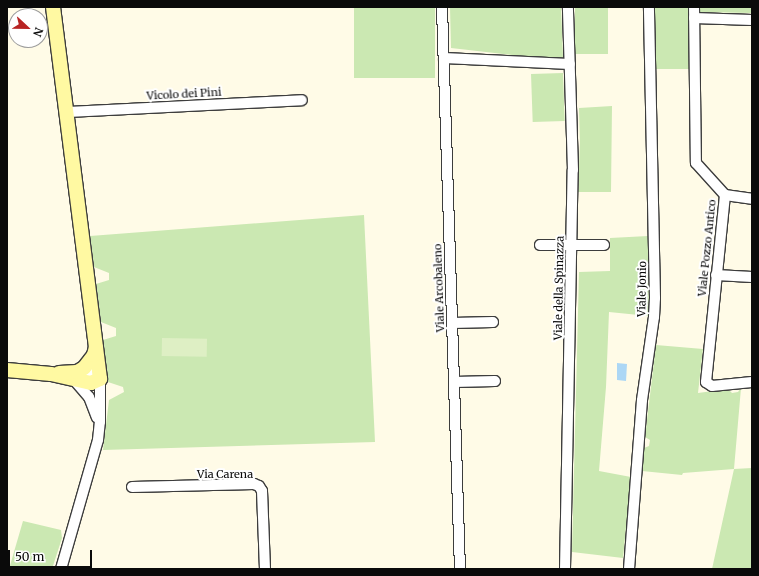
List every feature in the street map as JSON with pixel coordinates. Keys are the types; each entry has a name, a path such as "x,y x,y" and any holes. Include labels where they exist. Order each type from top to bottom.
{"street":[{"path":"54,7 100,379 100,425 98,440 61,569"},
{"name":"Viale Arcobaleno","path":"442,7 460,569"},
{"name":"Viale della Spinazza","path":"565,569 573,170 568,7"},
{"name":"Viale Jonio","path":"629,569 642,400 654,317 655,298 650,7"},
{"name":"Viale Pozzo Antico","path":"694,7 696,163 725,195 706,382 712,386 752,382"},
{"path":"694,18 752,20"},
{"path":"444,58 570,64"},
{"name":"Vicolo dei Pini","path":"68,112 302,100"},
{"path":"725,195 752,199"},
{"path":"540,245 604,245"},
{"path":"716,275 752,277"},
{"path":"452,324 493,322"},
{"path":"76,376 89,362 97,345"},
{"path":"7,370 76,376 91,383 100,379"},
{"path":"76,376 89,397 100,425"},
{"path":"454,382 495,381"},
{"name":"Via Carena","path":"132,487 254,484 259,486 262,491 265,569"}],"green space":[{"path":"354,7 435,7 435,78 354,78"},
{"path":"450,7 561,7 563,58 529,57 451,48"},
{"path":"575,7 608,7 608,54 575,54"},
{"path":"655,7 689,7 689,69 655,69"},
{"path":"697,7 752,7 752,13 697,12"},
{"path":"563,73 565,121 533,122 531,74"},
{"path":"612,106 611,192 578,192 580,143 579,108"},
{"path":"364,215 375,442 103,450 109,400 124,392 123,387 108,382 103,340 116,336 116,328 101,322 96,284 109,280 109,273 94,267 90,236"},
{"path":"648,236 649,316 609,312 606,387 599,471 631,477 623,558 572,552 579,272 610,271 610,238"},
{"path":"162,338 207,339 207,357 162,356"},
{"path":"656,345 703,349 698,393 728,389 732,393 738,392 741,388 734,469 683,473 682,475 642,471 644,448 649,446 650,440 645,437"},
{"path":"752,468 752,569 712,569 734,469"},
{"path":"23,521 61,530 62,538 52,569 9,569"}],"water":[{"path":"617,363 627,364 626,381 617,380"}]}
